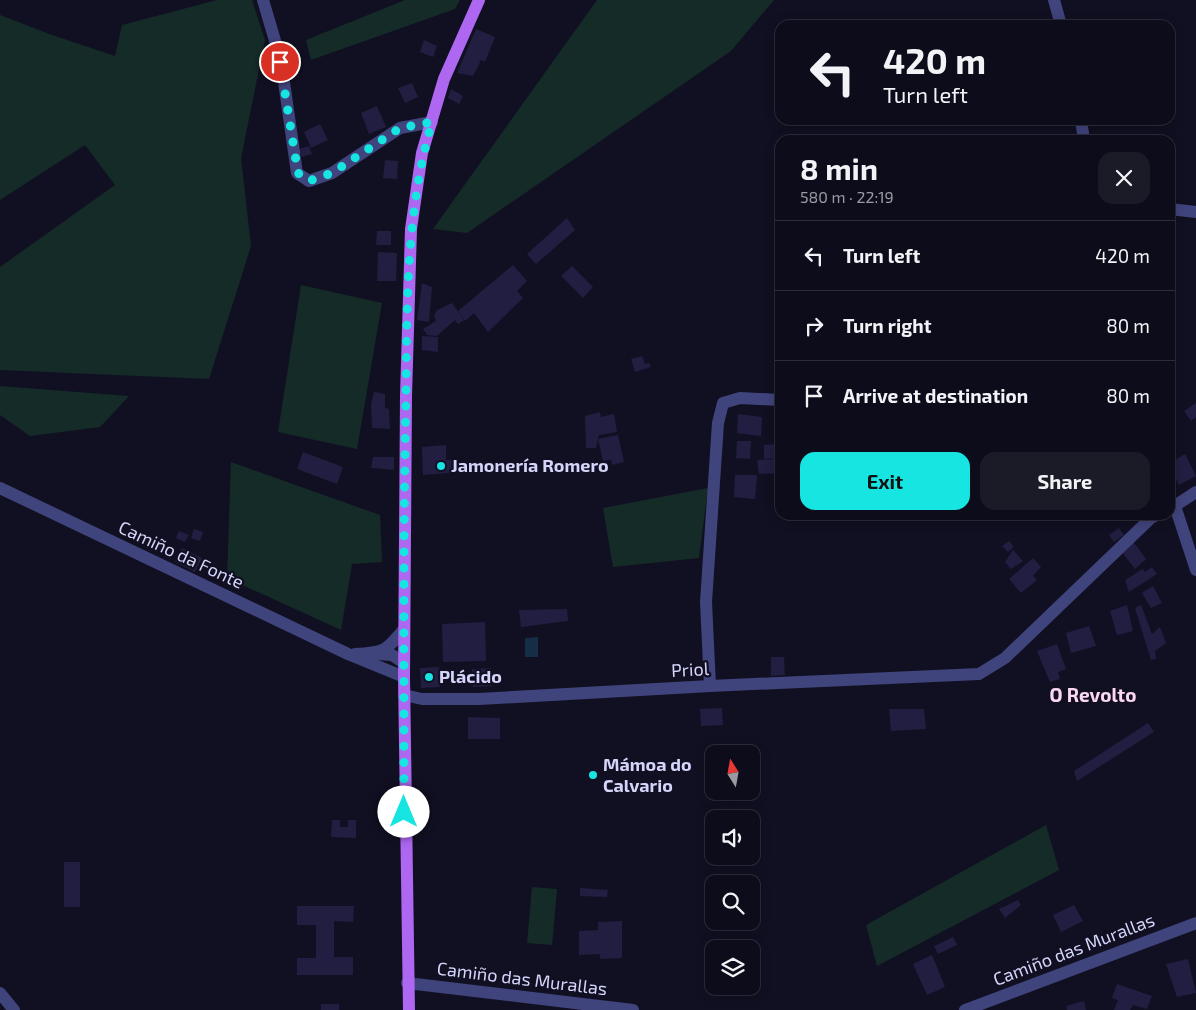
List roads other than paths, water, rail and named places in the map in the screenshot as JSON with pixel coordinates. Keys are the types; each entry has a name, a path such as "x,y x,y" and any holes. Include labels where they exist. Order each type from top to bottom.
{"main road":[{"path":"409,1010 407,983 404,629 407,314 412,229 422,153 444,79 479,0"}],"street":[{"path":"263,0 280,62 298,173 309,181 332,173 400,128 432,122"},
{"path":"1054,0 1059,20"},
{"path":"1175,210 1196,212"},
{"path":"710,686 706,602 719,417 723,404 740,398 775,400"},
{"name":"Camiño da Fonte","path":"0,488 348,654 404,677"},
{"path":"1175,502 1196,492"},
{"path":"1175,512 1196,570"},
{"name":"Priol","path":"404,695 422,699 479,699 979,674 1005,658 1149,520"},
{"path":"373,654 388,649 404,629"},
{"path":"348,654 392,655 404,664"},
{"name":"Camiño das Murallas","path":"965,1010 1196,923"},
{"name":"Camiño das Murallas","path":"407,983 633,1010"},
{"path":"0,993 14,1010"}],"water":[{"path":"538,637 538,657 525,657 525,638"}],"place":[{"name":"Jamonería Romero","path":"441,466"},
{"name":"Plácido","path":"429,677"},
{"name":"Mámoa do Calvario","path":"593,775"}],"district":[{"name":"O Revolto","path":"1093,695"}]}
